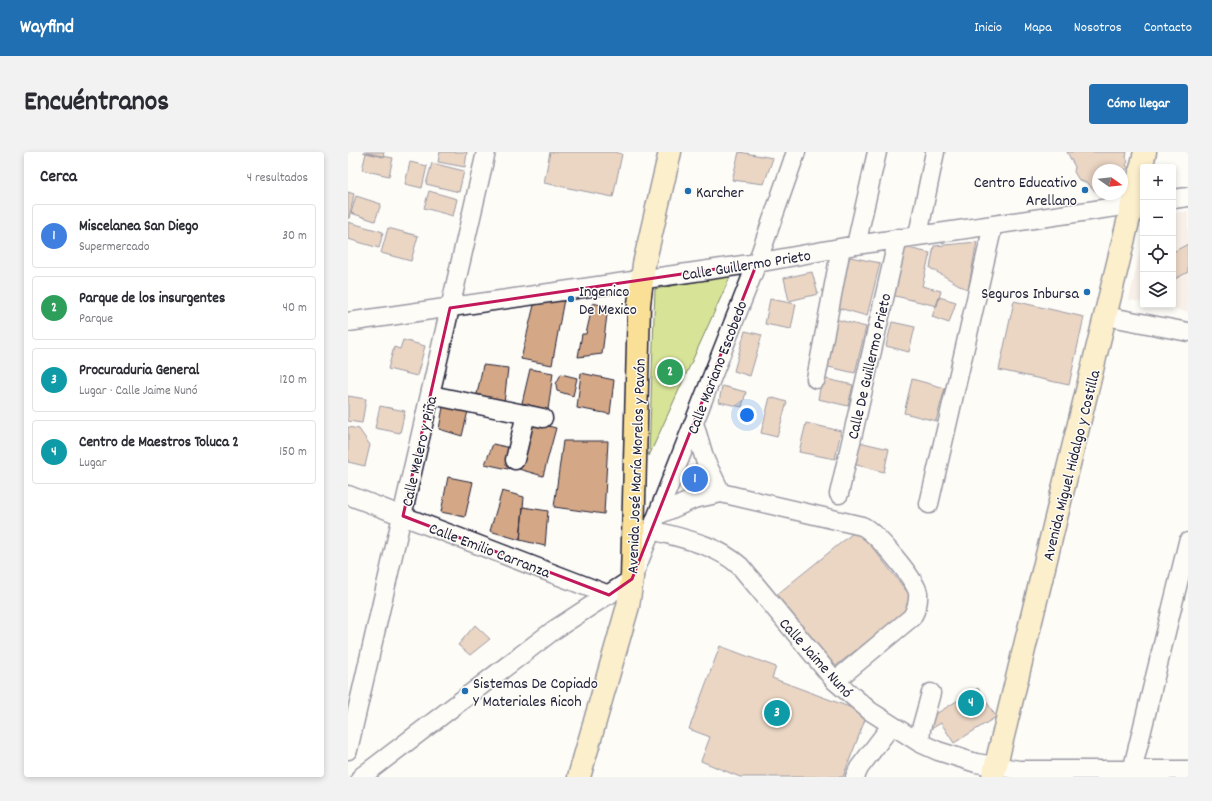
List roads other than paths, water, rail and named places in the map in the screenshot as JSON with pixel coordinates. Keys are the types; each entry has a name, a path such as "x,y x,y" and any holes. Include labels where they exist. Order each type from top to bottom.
{"main road":[{"name":"Avenida José María Morelos y Pavón","path":"579,777 628,606 632,580 638,329 642,280 670,152"},
{"name":"Avenida Miguel Hidalgo y Costilla","path":"995,772 1106,316 1138,204 1146,152"}],"street":[{"name":"Calle Melero y Piña","path":"348,750 356,680 403,516 486,152"},
{"name":"Calle Mariano Escobedo","path":"632,580 757,263 796,152"},
{"path":"816,379 849,246 876,152"},
{"path":"918,235 935,152"},
{"path":"1176,199 1188,197"},
{"name":"Calle Guillermo Prieto","path":"348,322 757,263 898,238 1138,204"},
{"path":"929,504 993,225"},
{"name":"Calle De Guillermo Prieto","path":"839,494 898,238"},
{"path":"1106,316 1188,332"},
{"path":"431,395 543,418"},
{"path":"515,460 526,414"},
{"path":"694,423 705,460 720,493"},
{"path":"655,522 694,498 720,493 868,529 914,581 919,594 916,609 912,617 835,681"},
{"name":"Calle Emilio Carranza","path":"348,494 609,595"},
{"name":"Calle Jaime Nunó","path":"655,522 716,548 729,556 740,566 835,681 851,697 891,726 920,743 995,772 1188,770"},
{"path":"1132,771 1188,542"},
{"path":"361,777 554,630 632,580"},
{"path":"920,743 922,722 931,693"},
{"path":"855,777 859,768 891,726"}],"place":[{"name":"Centro Educativo Arellano","path":"1085,190"},
{"name":"Karcher","path":"688,191"},
{"name":"Seguros Inbursa","path":"1087,292"},
{"name":"Ingenico De Mexico","path":"571,299"},
{"name":"Parque de los insurgentes","path":"670,372"},
{"name":"Miscelanea San Diego","path":"695,479"},
{"name":"Sistemas De Copiado Y Materiales Ricoh","path":"465,691"},
{"name":"Centro de Maestros Toluca 2","path":"971,703"},
{"name":"Procuraduria General","path":"777,713"}]}
